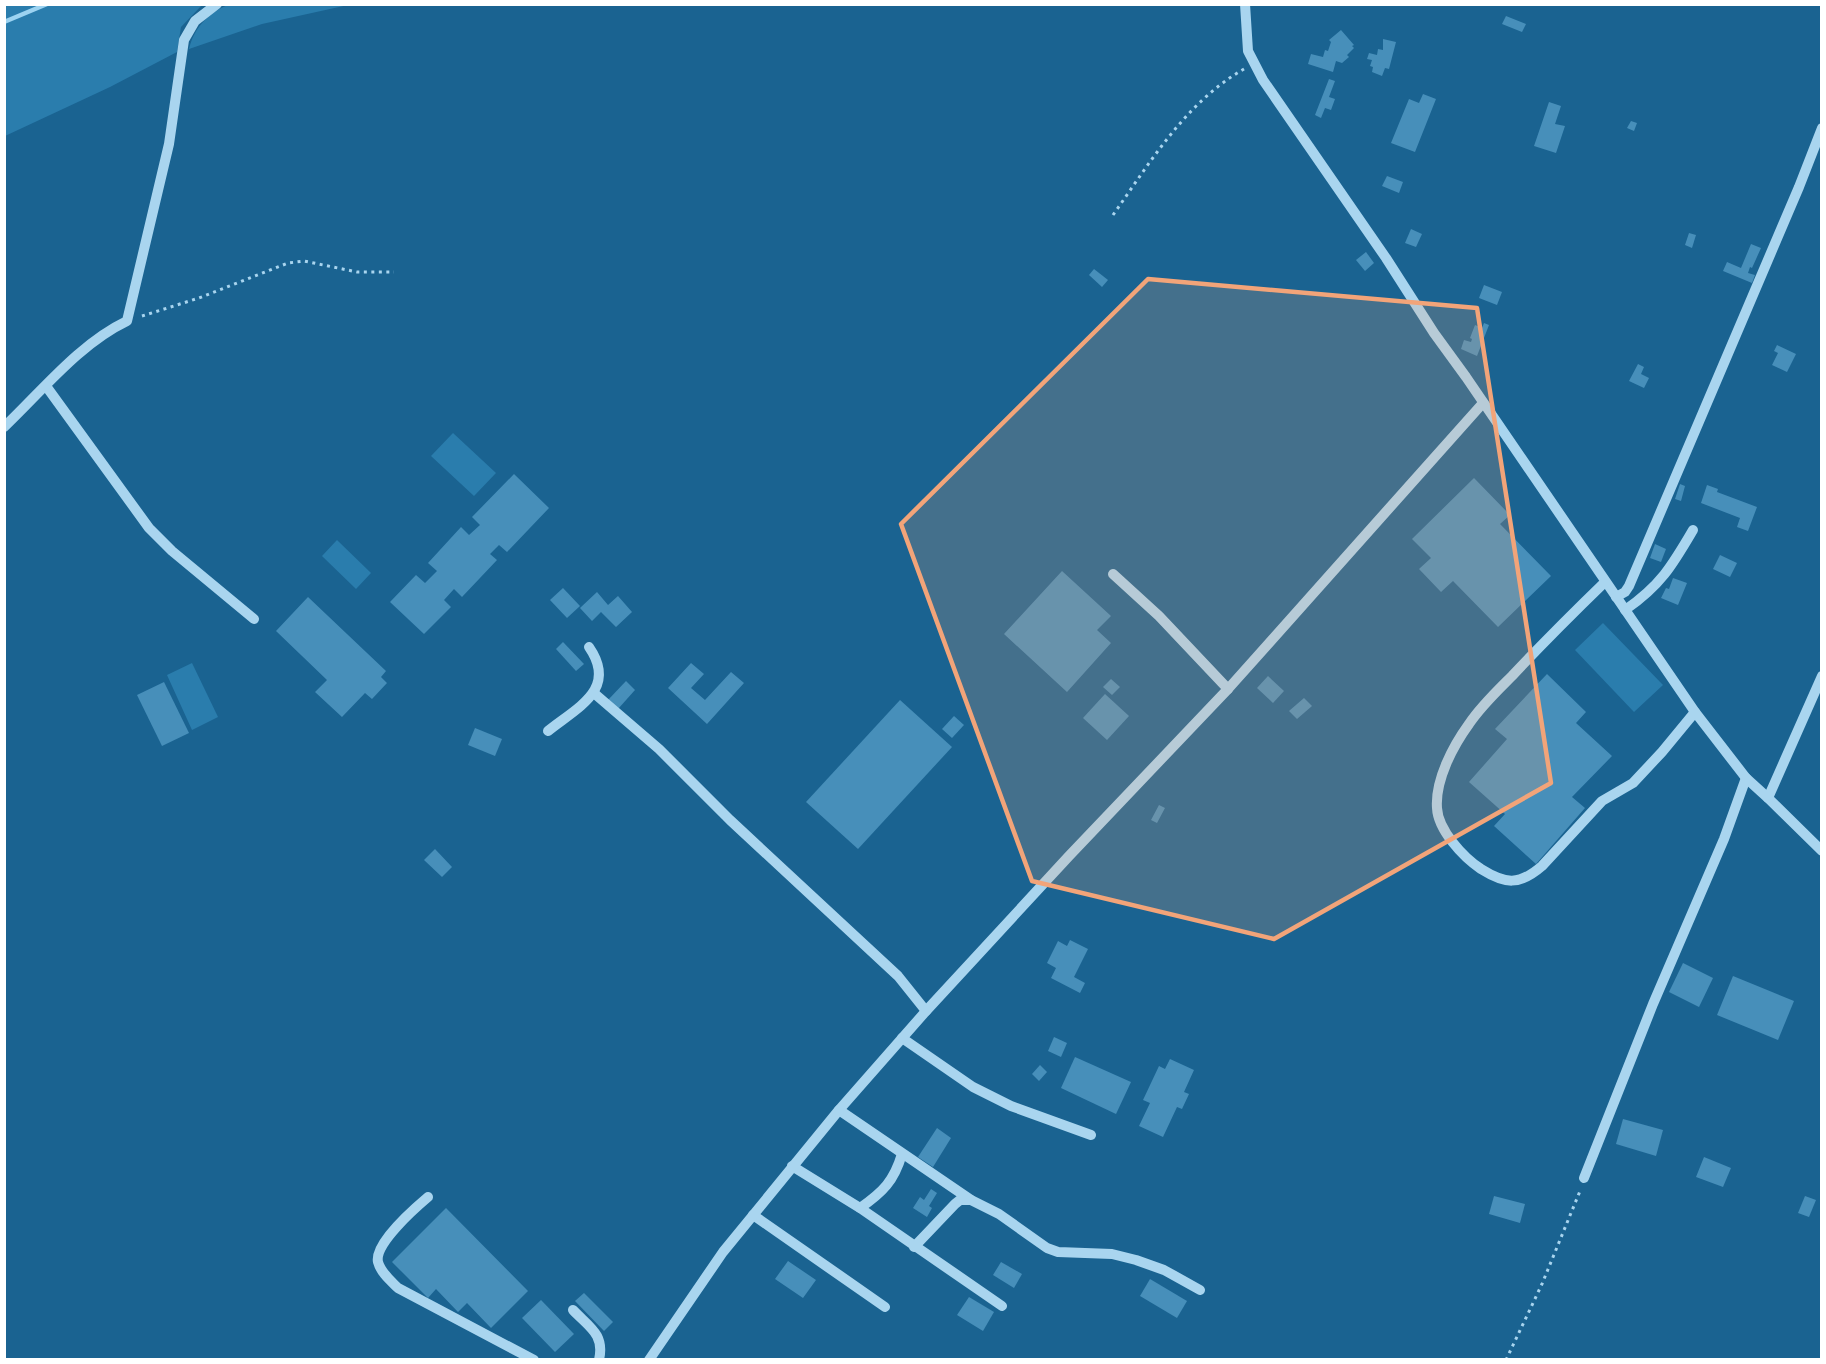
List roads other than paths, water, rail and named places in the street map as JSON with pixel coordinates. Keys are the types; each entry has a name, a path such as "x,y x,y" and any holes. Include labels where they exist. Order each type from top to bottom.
{"street":[{"path":"4,428 72,360 105,333 127,321 171,135 184,40 195,21 217,4"},
{"path":"1245,4 1248,51 1263,80 1386,258 1434,333 1695,712 1746,778 1821,851"},
{"path":"1616,597 1629,586 1794,198 1821,128"},
{"path":"46,386 149,528 172,551 254,619"},
{"path":"650,1359 699,1285 839,1110 926,1011 1069,856 1228,689 1483,403"},
{"path":"1625,610 1666,575 1693,530"},
{"path":"1113,574 1159,616 1228,689"},
{"path":"1605,582 1469,723 1438,786 1437,810 1445,833 1476,865 1499,880 1521,880 1531,876 1602,801 1633,783 1695,712"},
{"path":"548,731 595,694 600,666 589,647"},
{"path":"1768,798 1821,676"},
{"path":"595,694 659,749 730,819 898,976 926,1011"},
{"path":"1584,1178 1653,1004 1724,839 1746,778"},
{"path":"902,1038 972,1087 1011,1106 1091,1135"},
{"path":"839,1110 971,1200 983,1205 1047,1248 1058,1252 1112,1254 1136,1260 1164,1270 1200,1290"},
{"path":"860,1208 884,1190 894,1176 902,1154"},
{"path":"792,1166 860,1208 1002,1306"},
{"path":"428,1197 397,1226 378,1252 378,1263 385,1274 398,1288 534,1359"},
{"path":"914,1247 955,1204 960,1200 971,1200"},
{"path":"753,1215 885,1307"},
{"path":"573,1310 600,1340 602,1349 599,1359"}],"waterway":[{"path":"4,22 47,4"}]}
